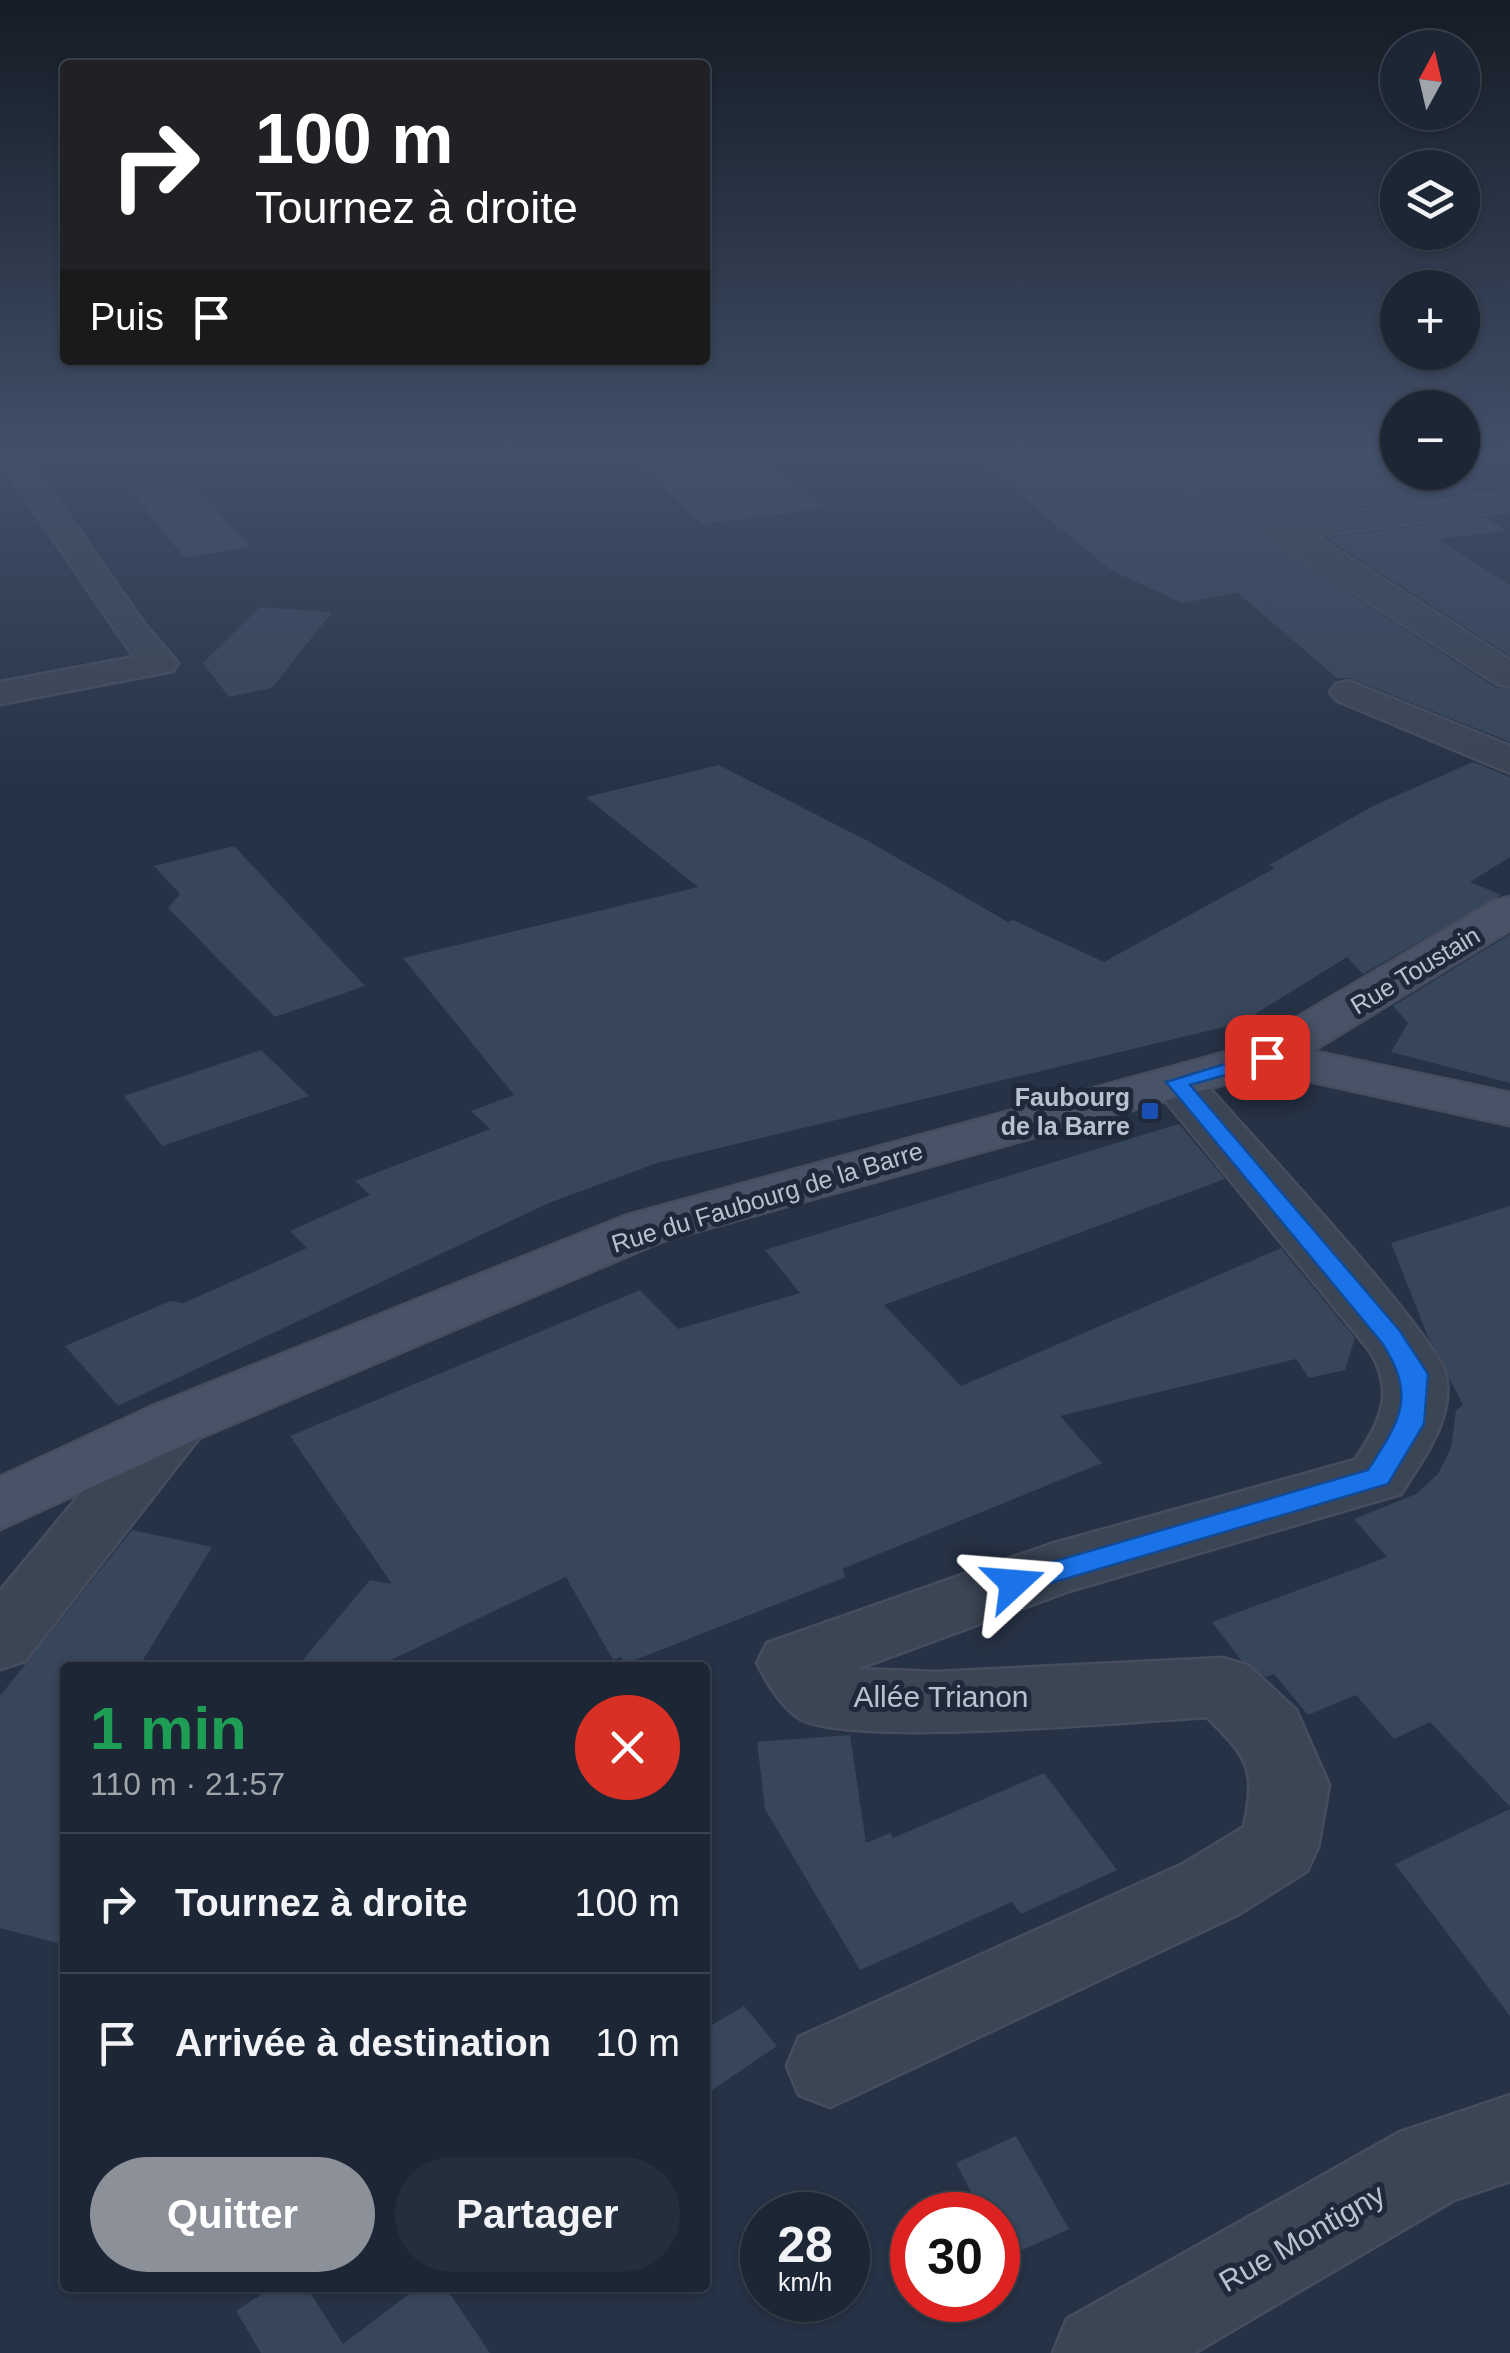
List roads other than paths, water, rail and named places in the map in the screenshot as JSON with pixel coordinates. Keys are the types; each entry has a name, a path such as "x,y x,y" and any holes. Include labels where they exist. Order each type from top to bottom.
{"main road":[{"name":"Rue Toustain","path":"1267,1057 1510,912"},
{"name":"Rue du Faubourg de la Barre","path":"0,1505 176,1422 646,1228 1267,1057 1510,1109"}],"street":[{"path":"0,693 160,663 132,633 83,562"},
{"path":"1333,562 1510,676"},
{"path":"1349,692 1510,761"},
{"name":"Allée Trianon","path":"830,2066 1211,1888 1279,1847 1291,1785 1270,1732 1223,1687 936,1702 825,1697 793,1664 1051,1570 1378,1478 1411,1424 1415,1374 1391,1337 1176,1082"},
{"path":"0,1642 176,1422"},
{"name":"Rue Montigny","path":"1101,2353 1432,2163 1510,2138"}],"place":[{"name":"Faubourg de la Barre","path":"1150,1111"}]}
